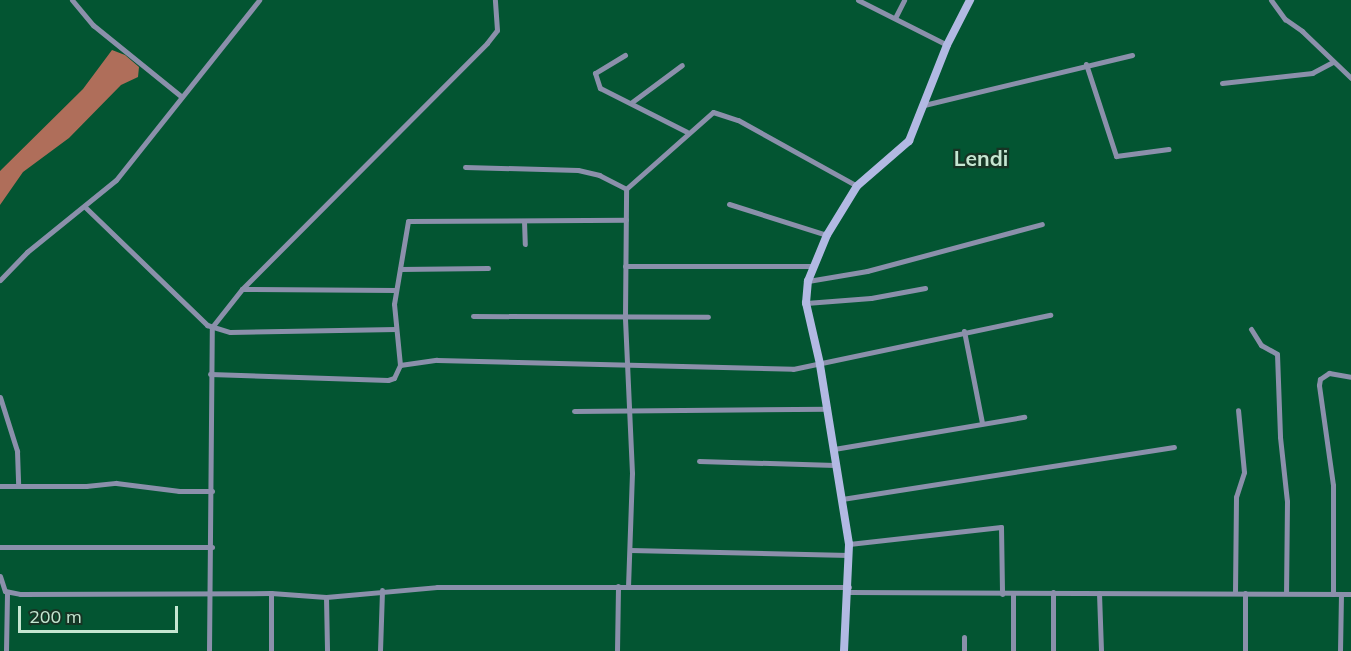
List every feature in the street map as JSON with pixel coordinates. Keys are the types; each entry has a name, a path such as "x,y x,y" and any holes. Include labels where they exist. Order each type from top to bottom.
{"main road":[{"path":"844,651 849,589 849,544 828,408 806,303 808,281 811,266 856,186 909,141 947,45 970,0"}],"street":[{"path":"72,0 93,25 182,97"},
{"path":"0,280 27,252 116,180 259,0"},
{"path":"209,651 212,594 210,374 212,327 242,289 487,44 497,30 495,0"},
{"path":"858,0 947,45"},
{"path":"895,18 904,0"},
{"path":"1271,0 1285,19 1302,31 1351,78"},
{"path":"625,55 594,76 600,88 632,102 687,132"},
{"path":"924,105 1086,64 1132,55"},
{"path":"1222,83 1312,73 1333,62"},
{"path":"1086,64 1116,156 1168,149"},
{"path":"632,102 682,65"},
{"path":"628,586 632,409 625,316 626,189 713,111 724,114 856,186"},
{"path":"465,167 578,170 626,189"},
{"path":"729,204 827,235"},
{"path":"85,207 196,318 212,327 230,332 396,329"},
{"path":"524,220 525,244"},
{"path":"210,374 340,375 378,380 394,378 400,365 396,329 396,290 408,221 626,220"},
{"path":"808,281 858,273 1042,224"},
{"path":"626,266 811,266"},
{"path":"400,269 488,267"},
{"path":"806,303 871,298 925,288"},
{"path":"242,289 396,290"},
{"path":"400,365 451,360 793,369 964,331 1050,315"},
{"path":"473,316 708,317"},
{"path":"1251,329 1261,345 1277,354 1279,431 1287,501 1286,592"},
{"path":"964,331 982,423"},
{"path":"1333,594 1333,485 1319,385 1320,379 1329,373 1351,377"},
{"path":"0,397 17,451 18,485"},
{"path":"574,411 828,408"},
{"path":"1235,593 1236,497 1244,472 1238,410"},
{"path":"834,449 1024,417"},
{"path":"842,499 1174,447"},
{"path":"699,461 835,465"},
{"path":"0,486 116,483 179,491 212,491"},
{"path":"849,544 1001,527 1002,594"},
{"path":"0,547 212,547"},
{"path":"630,550 849,555"},
{"path":"0,576 7,593 6,651"},
{"path":"617,651 618,586"},
{"path":"7,593 271,593 326,597 382,590 628,586 1002,594 1053,592 1351,594"},
{"path":"381,651 382,590"},
{"path":"1053,592 1053,651"},
{"path":"271,593 271,651"},
{"path":"1099,593 1101,651"},
{"path":"1245,593 1245,651"},
{"path":"1012,651 1013,594"},
{"path":"1340,651 1341,595"},
{"path":"326,597 327,651"},
{"path":"964,637 964,651"}],"shaded area":[{"path":"112,50 125,55 139,67 138,77 121,85 69,138 23,172 0,205 0,171 83,89"}],"district":[{"name":"Lendi","path":"981,158"}]}
